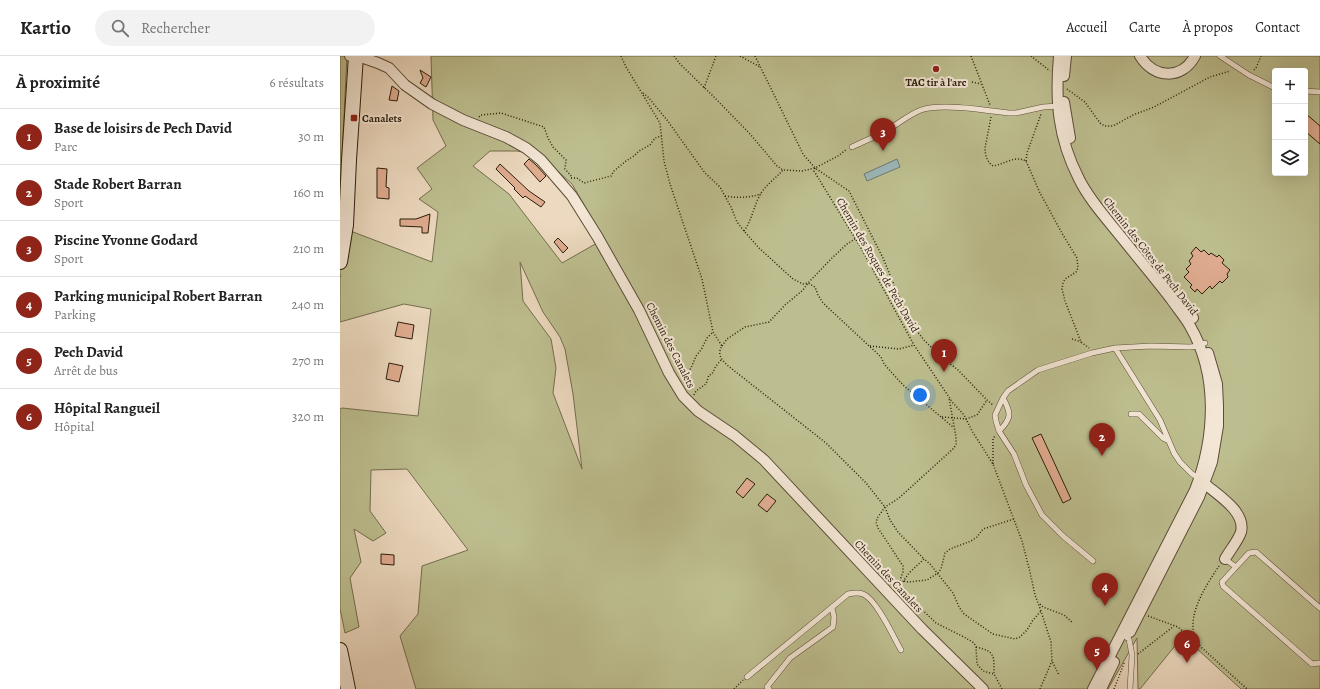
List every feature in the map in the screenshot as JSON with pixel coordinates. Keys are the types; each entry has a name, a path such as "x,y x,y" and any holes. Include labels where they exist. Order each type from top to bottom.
{"main road":[{"path":"349,56 347,136 349,160"},
{"path":"340,262 346,226 356,56"},
{"path":"340,650 348,689"}],"street":[{"name":"Chemin des Canalets","path":"349,56 356,56 389,68 414,93 432,104 472,124 506,137 526,148 541,160 572,196 617,270 639,310 677,387 688,403 735,436 764,460 922,629 983,689"},
{"name":"Chemin des Côtes de Pech David","path":"1059,56 1057,74 1061,106 1074,152 1083,173 1093,190 1186,307 1195,322 1217,384 1218,426 1215,447 1212,462 1202,481 1196,504 1124,636 1093,689"},
{"name":"Chemin des Côtes de Pech David","path":"1061,106 1066,56"},
{"path":"1140,56 1144,63 1152,70 1174,74 1184,69 1195,56"},
{"path":"1202,481 1234,509 1240,517 1241,533 1225,559"},
{"name":"Chemin des Côtes de Pech David","path":"1101,689 1124,636"}],"lane":[{"path":"1220,56 1249,75 1272,87"},
{"path":"1308,91 1320,92"},
{"path":"852,146 887,130 921,110 945,107 1016,113 1043,107 1061,106"},
{"path":"1093,561 1063,536 1042,515 1026,485 1014,454 999,431 995,415 1003,398 1008,391 1038,370 1092,353 1115,348 1202,344"},
{"path":"1115,348 1160,420 1174,453 1180,462 1192,474 1202,481"},
{"path":"999,431 1008,422 1009,415 1003,398"},
{"path":"1131,414 1139,414 1163,438 1169,440"},
{"path":"1320,608 1256,552 1249,553 1222,582 1223,586 1312,664 1320,663"},
{"path":"1225,559 1236,567"},
{"path":"746,677 848,594 857,592 864,594 876,606 901,650"},
{"path":"768,689 767,687 790,658 833,627 834,617 832,608"},
{"path":"1124,636 1129,639 1132,655 1130,689"}],"path":[{"path":"622,56 626,67 660,123 665,167 702,279 713,332 722,346"},
{"path":"674,56 680,64 750,134 777,166 783,170 802,171 815,168 838,156 852,146"},
{"path":"704,88 716,56"},
{"path":"740,56 761,68"},
{"path":"755,56 803,154 815,168 849,191 883,258 909,321 924,340 939,355 958,370 987,400 998,408"},
{"path":"971,56 991,111 985,148 985,154 989,163 993,166 1018,158 1026,161"},
{"path":"1031,56 1050,72 1057,74"},
{"path":"1071,92 1085,102 1100,123 1105,126 1113,126 1133,115 1154,107 1210,77 1240,69 1254,70 1261,56"},
{"path":"972,82 982,84"},
{"path":"641,92 648,97 667,120 705,173 720,187 737,222 744,231 793,279 803,284 808,283 815,287 823,303 881,357 884,364 903,385 953,427"},
{"path":"1043,107 1027,153 1026,161 1040,192 1077,258 1078,268 1076,272 1065,279 1062,289 1081,342"},
{"path":"472,124 481,115 501,113 544,127 553,147 566,160 565,169 572,178"},
{"path":"562,185 572,178 577,178 584,183 611,176 626,161 650,145 655,138 662,136"},
{"name":"Chemin des Roques de Pech David","path":"815,168 814,171 855,239 914,345 948,396 964,415 972,431 994,464 1022,542 1032,585 1042,611 1051,642 1052,661 1059,675"},
{"path":"744,231 761,194 783,170"},
{"path":"725,196 740,198 752,197 761,194"},
{"path":"855,239 847,244 832,258 803,290 785,305 769,322 745,327 728,339 722,346 720,353 722,360 826,444 866,483 885,507 890,520 898,532 930,564 953,593 959,608 964,614 992,634 1015,640 1020,638 1033,620 1042,611"},
{"path":"677,387 685,379 696,356 707,338 713,332"},
{"path":"1072,339 1081,342 1090,349 1092,353"},
{"path":"870,346 899,349 914,345"},
{"path":"688,403 696,391 706,384 709,374 712,374 716,366 722,360"},
{"path":"948,396 956,440 954,448 899,498 885,507 876,522 878,528 902,566 903,572 900,580 900,586 904,592 936,623 974,643 979,668 983,671 994,674"},
{"path":"940,417 966,419 977,415 987,400"},
{"path":"994,464 993,439 999,431"},
{"path":"900,580 908,582 927,580 938,574 941,569 945,553 950,549 971,541 977,537 983,529 1014,519"},
{"path":"890,595 899,589 909,573 924,559"},
{"path":"1225,559 1205,587 1200,597 1193,622 1193,635 1201,647 1247,689"},
{"path":"1038,603 1043,607 1064,615 1073,623"},
{"path":"1142,614 1178,627 1188,636 1193,635"},
{"path":"1136,655 1174,626"},
{"path":"976,647 989,651 993,655 994,674 1002,689"},
{"path":"1040,689 1052,661"},
{"path":"734,689 746,677"}],"green space":[{"path":"340,56 347,56 340,196"},
{"path":"431,56 1320,56 1320,689 1241,689 1183,636 1140,689 1138,689 1137,638 1108,689 416,689 400,636 418,614 422,566 468,550 407,469 371,470 370,511 386,533 373,541 354,529 361,562 350,578 359,627 345,633 340,609 340,409 418,416 431,309 404,304 340,322 340,227 432,262 438,212 419,199 432,189 417,168 446,146 433,120","holes":["490,151 517,151 541,156 572,184 604,239 562,263 509,194 473,166","520,262 543,312 560,337 565,349 573,394 582,469 553,393 556,368 551,339 523,301"]}],"water":[{"path":"897,159 900,167 867,181 864,174"}],"building":[{"path":"420,70 431,77 426,87 420,83 423,78"},
{"path":"392,86 399,91 397,101 389,100"},
{"path":"1308,116 1320,126 1320,144 1308,134"},
{"path":"529,159 546,176 540,182 524,164"},
{"path":"500,164 529,191 545,202 541,207 525,196 523,198 514,189 515,188 496,169"},
{"path":"377,168 387,169 386,187 389,188 389,199 377,198"},
{"path":"430,214 428,233 422,233 422,227 400,226 400,219 416,219"},
{"path":"558,238 568,248 563,253 554,242"},
{"path":"1196,247 1201,252 1204,250 1209,255 1211,253 1217,257 1219,255 1224,260 1222,263 1230,270 1227,274 1228,277 1222,283 1220,281 1212,289 1210,286 1202,294 1197,289 1195,292 1190,287 1192,285 1184,277 1189,272 1186,269 1191,264 1189,261 1193,256 1191,253"},
{"path":"398,322 414,325 412,339 395,336"},
{"path":"389,363 403,366 399,382 386,379"},
{"path":"1041,434 1071,499 1063,503 1032,438"},
{"path":"747,478 755,484 743,498 736,492"},
{"path":"767,494 776,501 767,512 758,505"},
{"path":"381,554 394,555 394,565 381,564"}],"place":[{"name":"TAC tir à l'arc","path":"936,69"},
{"name":"Canalets","path":"354,118"},
{"name":"Piscine Yvonne Godard","path":"883,151"},
{"name":"Base de loisirs de Pech David","path":"944,372"},
{"name":"Stade Robert Barran","path":"1102,456"},
{"name":"Parking municipal Robert Barran","path":"1105,606"},
{"name":"Hôpital Rangueil","path":"1187,663"},
{"name":"Pech David","path":"1097,670"}]}
